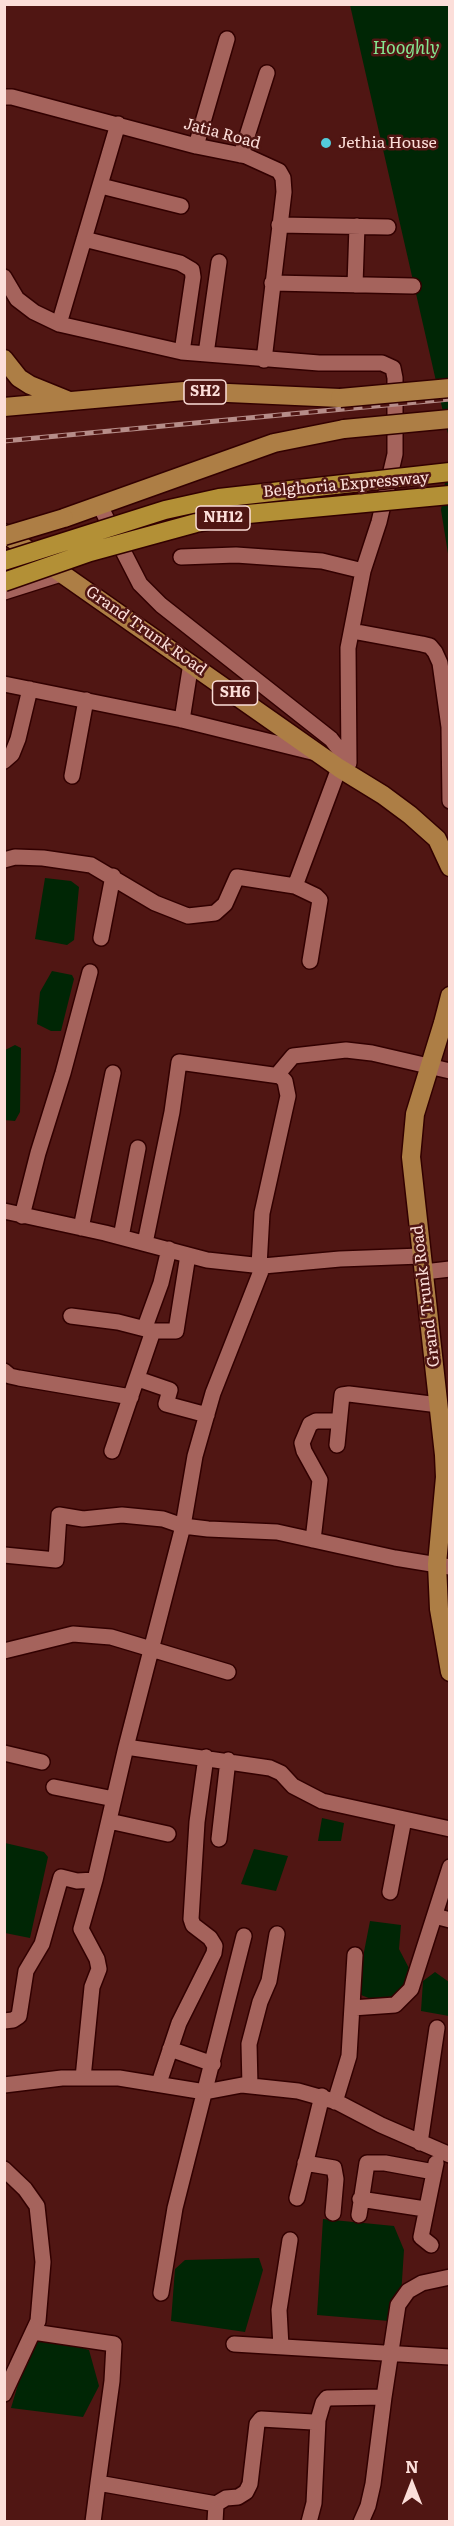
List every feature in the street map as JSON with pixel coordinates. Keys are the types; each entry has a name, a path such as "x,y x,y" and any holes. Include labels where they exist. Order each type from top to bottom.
{"highway":[{"name":"Belghoria Expressway","path":"4,561 165,510 219,498 450,472"},
{"name":"Belghoria Expressway","path":"4,582 90,552 196,523 248,514 450,495"}],"main road":[{"path":"4,359 19,378 71,402"},
{"name":"SH2","path":"71,402 184,391 340,398 450,388"},
{"path":"14,406 71,402"},
{"path":"8,540 266,445 344,429 450,419"},
{"name":"Grand Trunk Road","path":"8,540 64,573 318,753 348,769 426,828 437,839 450,867"},
{"name":"Grand Trunk Road","path":"450,996 415,1114 412,1135 414,1191 445,1477 440,1609 450,1672"}],"street":[{"path":"196,146 227,39"},
{"path":"241,155 267,73"},
{"name":"Jatia Road","path":"4,97 12,97 118,124 196,146 241,155 272,167 281,174 284,192 264,360"},
{"path":"59,324 118,124"},
{"path":"101,186 181,206"},
{"path":"279,225 388,226"},
{"path":"355,285 357,226"},
{"path":"84,239 180,262 192,270 193,277 182,352"},
{"path":"206,354 219,262"},
{"path":"4,277 16,299 34,312 59,324 182,352 264,360 339,364 382,363 393,368 395,454 379,522 363,571 346,665 348,769 295,886"},
{"path":"272,283 413,286"},
{"path":"100,506 140,584 161,605 331,739 348,769"},
{"path":"181,557 236,555 322,561 363,571"},
{"path":"4,592 64,573"},
{"path":"352,632 422,644 430,646 435,652 440,663 450,728 450,801"},
{"path":"182,720 191,663"},
{"path":"4,684 182,720 318,753"},
{"path":"4,761 12,754 18,740 30,688"},
{"path":"72,776 86,700"},
{"path":"4,860 15,857 43,858 91,865 155,903 188,916 215,913 225,904 237,877 295,886 316,896 320,903 310,961"},
{"path":"101,938 113,876"},
{"path":"22,1216 90,972"},
{"path":"277,1075 292,1056 346,1050 372,1053 450,1071"},
{"path":"83,2078 92,1987 99,1969 97,1959 81,1929 95,1880 126,1747 153,1651 183,1526 195,1456 225,1359 261,1266 262,1213 288,1096 285,1081 277,1075 179,1062 172,1112 145,1243"},
{"path":"81,1228 113,1073"},
{"path":"121,1237 138,1148"},
{"path":"4,1211 121,1237 207,1260 261,1266 340,1258 422,1264 450,1269"},
{"path":"112,1451 138,1379 169,1249"},
{"path":"71,1316 149,1329 176,1331 188,1255"},
{"path":"4,1371 10,1376 19,1378 131,1397"},
{"path":"138,1379 170,1390 166,1404 207,1415"},
{"path":"337,1445 341,1398 345,1394 439,1405"},
{"path":"313,1540 320,1480 302,1443 310,1424 316,1421 338,1421"},
{"path":"4,1555 56,1560 59,1515 82,1519 141,1516 163,1519 183,1526 263,1530 396,1558 443,1565"},
{"path":"4,1651 73,1634 111,1637 228,1672"},
{"path":"126,1747 228,1760 276,1770 293,1786 337,1806 450,1829"},
{"path":"4,1753 42,1762"},
{"path":"159,2083 178,2023 214,1953 215,1946 210,1938 193,1925 191,1919 197,1822 206,1757"},
{"path":"219,1839 228,1760"},
{"path":"54,1787 114,1799"},
{"path":"390,1892 404,1819"},
{"path":"109,1821 168,1834"},
{"path":"352,2008 395,2005 411,1989 428,1929 442,1918 450,1867"},
{"path":"4,2021 13,2020 19,2016 26,1971 42,1944 61,1877 77,1881 95,1880"},
{"path":"250,2086 249,2044 260,2002 269,1981 277,1934"},
{"path":"161,2293 175,2208 244,1936"},
{"path":"297,2198 305,2163 328,2099 349,2056 355,1955"},
{"path":"420,2143 437,2028"},
{"path":"170,2049 213,2064"},
{"path":"4,2085 62,2078 119,2079 159,2083 205,2092 242,2085 328,2099 444,2153 434,2172 425,2209 421,2237 430,2245"},
{"path":"305,2163 334,2168 336,2179 333,2213"},
{"path":"359,2215 367,2163 385,2163 434,2172"},
{"path":"4,2169 25,2189 37,2206 43,2262 38,2321 4,2394"},
{"path":"360,2199 425,2209"},
{"path":"280,2347 279,2310 290,2241"},
{"path":"361,2522 368,2506 373,2484 398,2305 408,2290 423,2283 450,2277"},
{"path":"33,2332 114,2344 112,2381 93,2522"},
{"path":"234,2344 450,2356"},
{"path":"309,2522 314,2504 318,2420 323,2403 327,2398 384,2397"},
{"path":"98,2483 216,2504 226,2498 238,2497 246,2492 250,2484 257,2424 261,2419 313,2422 318,2420"},
{"path":"215,2522 216,2504"}],"water":[{"name":"Hooghly","path":"350,5 449,5 449,438"},
{"path":"449,454 449,560 441,510"},
{"path":"45,878 71,881 79,887 74,940 67,945 35,939"},
{"path":"52,971 72,975 74,979 61,1031 51,1031 37,1024 40,992"},
{"path":"15,1045 21,1048 20,1112 15,1121 4,1120 5,1050"},
{"path":"322,1818 344,1823 341,1841 318,1841"},
{"path":"5,1843 44,1852 48,1857 30,1938 5,1933"},
{"path":"254,1849 288,1856 276,1891 241,1884"},
{"path":"370,1921 401,1925 399,1949 412,1974 394,2008 356,1993"},
{"path":"435,1972 449,1982 449,2016 421,2011 423,1981"},
{"path":"323,2219 394,2226 404,2250 400,2311 389,2321 317,2315"},
{"path":"259,2258 263,2270 245,2332 171,2321 175,2269 185,2260"},
{"path":"48,2337 89,2350 99,2386 83,2417 11,2408 30,2344"}],"railway":[{"path":"4,441 450,399"}],"place":[{"name":"Jethia House","path":"326,143"}]}
